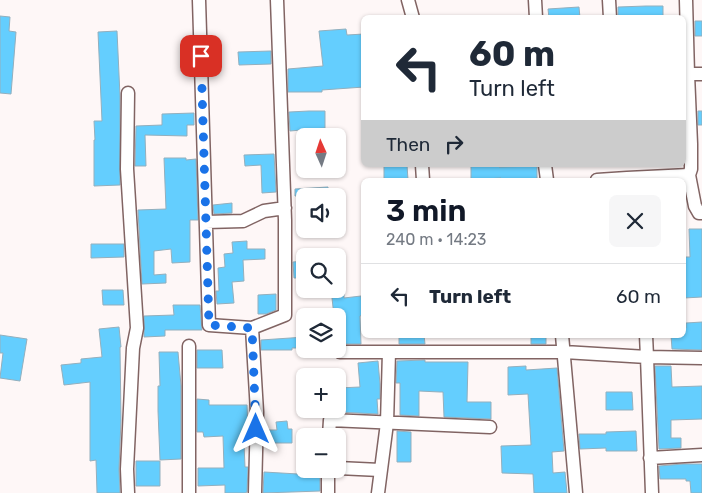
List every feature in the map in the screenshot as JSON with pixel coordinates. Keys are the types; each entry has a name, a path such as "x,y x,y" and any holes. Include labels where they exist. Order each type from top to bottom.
{"street":[{"path":"199,0 209,325 252,328 285,315 284,208 277,0"},
{"path":"408,0 412,15"},
{"path":"535,0 536,15"},
{"path":"609,0 610,15"},
{"path":"686,0 688,74 697,143 689,175 695,206 699,213 702,213"},
{"path":"688,74 702,74"},
{"path":"128,92 127,169 137,328 133,348 127,469 128,493"},
{"path":"642,178 689,175"},
{"path":"206,222 243,221 264,211 284,208"},
{"path":"252,328 257,412 255,493"},
{"path":"562,338 576,493"},
{"path":"646,338 652,493"},
{"path":"189,346 189,493"},
{"path":"346,352 564,352 702,358"},
{"path":"378,493 387,423 389,352"},
{"path":"330,428 330,420 490,427"},
{"path":"650,458 702,455"},
{"path":"346,468 380,470"},
{"path":"328,478 328,493"}],"building":[{"path":"663,6 663,15 618,15 618,7"},
{"path":"579,7 580,15 549,15 548,9"},
{"path":"0,16 10,17 9,31 16,32 11,94 0,93"},
{"path":"695,21 702,21 702,36 695,36"},
{"path":"346,29 347,35 361,34 361,87 322,90 322,92 288,92 288,69 323,66 319,31"},
{"path":"117,31 120,96 120,185 94,186 94,121 102,121 98,32"},
{"path":"271,51 271,64 239,65 238,52"},
{"path":"325,111 325,128 296,128 296,130 290,131 289,112"},
{"path":"698,111 702,111 702,125 698,125"},
{"path":"194,113 194,125 187,125 187,136 145,135 146,166 135,166 136,126 162,125 162,114"},
{"path":"274,154 276,192 262,193 261,165 245,166 244,155"},
{"path":"164,158 196,159 198,220 190,220 190,262 172,263 171,249 154,251 154,275 166,274 166,283 142,284 138,210 166,209"},
{"path":"384,167 407,167 408,178 384,178"},
{"path":"471,167 537,167 537,178 471,178"},
{"path":"232,203 232,213 214,214 213,205"},
{"path":"689,229 702,229 702,297 686,298 686,257 690,257"},
{"path":"247,241 247,249 265,249 265,259 243,260 244,281 232,282 234,303 217,304 216,291 219,291 218,268 225,267 224,254 233,253 232,242"},
{"path":"91,244 124,244 124,257 91,258"},
{"path":"293,262 296,262 296,278 294,278"},
{"path":"102,290 123,290 124,305 103,305"},
{"path":"276,294 276,310 266,314 258,314 258,295"},
{"path":"361,296 361,344 346,344 346,308 333,308 332,298"},
{"path":"173,305 200,305 202,330 165,330 165,336 144,337 144,316 174,315"},
{"path":"702,322 702,350 672,349 671,338 686,338 686,323"},
{"path":"119,327 121,347 120,493 97,493 96,460 90,461 90,382 64,385 61,365 81,363 81,359 102,357 99,329"},
{"path":"0,335 27,339 20,381 0,378 3,353 0,353"},
{"path":"296,338 296,348 292,348 292,350 261,350 261,340"},
{"path":"399,338 424,338 425,344 399,344"},
{"path":"531,338 546,338 546,344 531,344"},
{"path":"197,350 222,350 223,368 197,368"},
{"path":"159,352 178,352 181,386 181,459 160,460 158,411 158,386 160,386"},
{"path":"425,360 425,362 468,362 467,402 491,402 491,419 444,417 443,392 419,391 419,416 400,415 400,383 396,383 397,361"},
{"path":"378,361 380,399 377,399 378,414 346,412 346,388 360,387 358,363"},
{"path":"526,366 526,370 557,368 564,451 552,452 553,473 565,472 567,493 534,493 533,474 502,473 501,446 531,445 528,394 508,395 508,367"},
{"path":"655,366 671,366 672,387 702,386 702,419 671,420 671,438 681,438 681,448 659,449"},
{"path":"606,392 632,392 633,410 606,410"},
{"path":"197,399 209,400 209,405 247,405 248,444 244,444 245,467 248,467 247,492 225,493 225,485 198,486 198,468 224,468 223,436 204,437 203,432 197,432"},
{"path":"287,421 288,429 292,429 292,443 264,443 265,430 277,430 276,422"},
{"path":"397,431 411,432 411,462 397,462"},
{"path":"636,431 637,451 606,451 606,448 580,449 579,434"},
{"path":"136,461 160,461 160,486 136,486"},
{"path":"702,464 702,493 691,493 690,481 686,481 686,479 660,479 659,466"},
{"path":"264,472 296,474 296,478 320,478 320,491 263,493"}],"route":[{"path":"201,56 209,325 252,328 257,412 256,429"}]}
